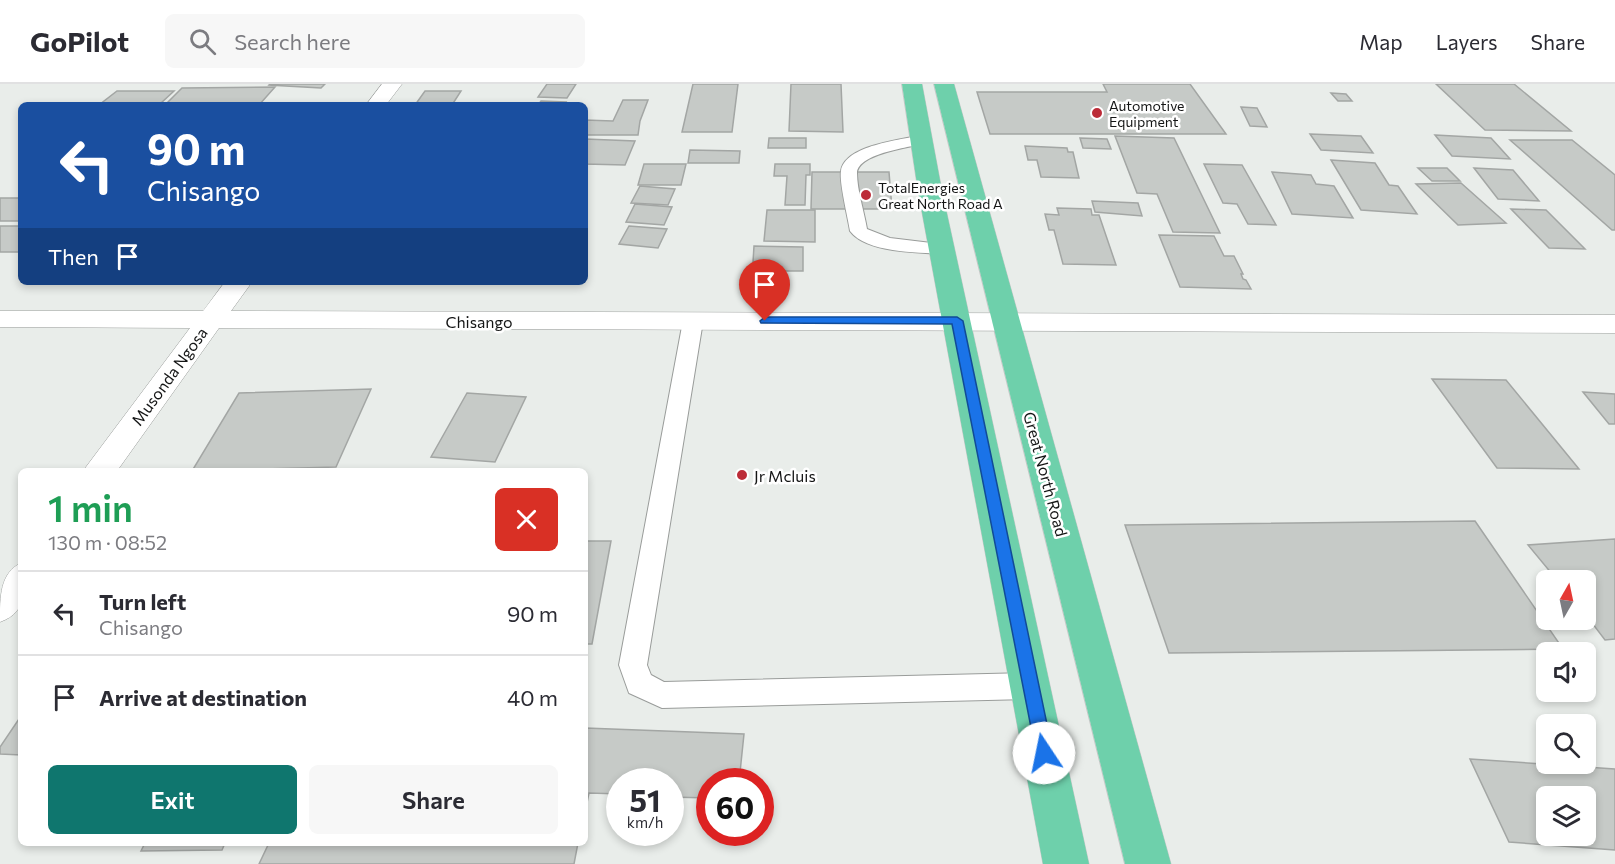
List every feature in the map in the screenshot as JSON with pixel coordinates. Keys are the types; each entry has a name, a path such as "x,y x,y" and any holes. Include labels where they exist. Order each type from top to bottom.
{"main road":[{"path":"913,84 942,249 1032,686 1066,864"},
{"name":"Great North Road","path":"944,84 1148,864"}],"street":[{"path":"378,102 392,84"},
{"name":"Musonda Ngosa","path":"101,468 237,285"},
{"name":"Chisango","path":"0,319 1005,320 1615,324"},
{"path":"0,606 18,582"}],"lane":[{"path":"922,140 873,152 855,159 849,171 859,231 868,238 883,243 942,249"},
{"path":"693,321 633,665 639,684 662,695 1032,686"}],"building":[{"path":"270,84 325,84 321,88"},
{"path":"547,84 576,84 567,98 538,97"},
{"path":"693,84 738,84 732,132 682,132"},
{"path":"791,84 841,84 843,132 789,131"},
{"name":"Automotive Equipment","path":"1103,84 1190,84 1226,134 990,134 977,92 1107,92"},
{"path":"1436,84 1514,84 1571,131 1485,130"},
{"path":"275,87 262,102 168,102 182,88"},
{"path":"117,91 174,91 162,102 103,102"},
{"path":"425,91 461,91 454,102 417,102"},
{"path":"1331,93 1346,94 1352,101 1338,101"},
{"path":"623,100 648,100 640,121 638,135 588,135 588,120 613,121"},
{"path":"1241,107 1257,108 1267,127 1250,126"},
{"path":"1310,134 1361,136 1373,153 1321,150"},
{"path":"1435,135 1491,138 1510,159 1452,156"},
{"path":"1115,136 1174,138 1220,233 1173,232 1157,194 1137,193"},
{"path":"769,138 806,138 806,148 768,148"},
{"path":"1080,138 1107,139 1111,149 1083,148"},
{"path":"588,139 635,141 625,165 588,164"},
{"path":"1510,140 1572,140 1615,175 1615,230 1612,230"},
{"path":"1025,146 1067,148 1068,152 1073,152 1079,178 1041,177 1037,160 1028,160"},
{"path":"690,150 740,151 739,163 688,163"},
{"path":"1331,160 1375,163 1389,185 1398,186 1417,214 1361,210"},
{"path":"644,164 686,164 681,185 638,185"},
{"path":"775,164 810,164 810,175 806,175 805,205 785,205 787,176 774,176"},
{"path":"1204,164 1242,165 1276,225 1248,224 1237,204 1223,203"},
{"path":"1418,168 1447,168 1460,181 1432,181"},
{"path":"1474,168 1513,170 1539,201 1498,199"},
{"path":"812,172 889,172 892,209 811,209"},
{"path":"1272,172 1311,175 1316,184 1334,186 1353,218 1292,214"},
{"path":"1461,183 1506,223 1458,225 1416,184"},
{"path":"640,186 675,189 668,205 631,203"},
{"path":"0,198 18,198 18,221 0,221"},
{"path":"1092,201 1138,203 1142,216 1095,212"},
{"path":"635,204 672,207 664,225 626,222"},
{"path":"1057,208 1091,209 1092,215 1099,215 1116,265 1063,264 1054,230 1049,230 1045,214 1059,215"},
{"path":"1511,209 1546,210 1585,249 1549,248"},
{"path":"767,210 815,210 815,242 764,241"},
{"path":"0,226 18,226 18,252 0,252"},
{"path":"629,226 667,229 658,248 619,244"},
{"path":"1159,235 1214,236 1224,256 1234,256 1243,274 1241,274 1243,279 1251,289 1180,287"},
{"path":"754,246 803,247 803,271 765,271 765,262 753,262"},
{"path":"1432,379 1506,380 1579,469 1497,468"},
{"path":"371,389 336,467 194,468 239,393"},
{"path":"1583,392 1615,394 1615,424 1609,424"},
{"path":"467,393 526,397 495,462 431,457"},
{"path":"1475,521 1536,610 1536,630 1550,630 1558,642 1536,642 1536,649 1169,653 1125,525"},
{"path":"1615,539 1615,639 1605,640 1596,628 1596,570 1549,570 1528,545"},
{"path":"588,541 611,541 592,644 588,644"},
{"path":"18,720 18,755 0,754 0,747"},
{"path":"588,728 744,734 740,768 696,768 696,798 684,797 684,768 606,768 606,794 589,793 588,798"},
{"path":"1470,759 1536,764 1536,774 1596,774 1596,768 1615,769 1615,850 1562,846 1596,846 1596,786 1536,786 1536,844 1509,842"},
{"path":"144,846 224,846 222,850 141,851"},
{"path":"268,846 577,846 574,864 259,864"}],"place":[{"name":"Automotive Equipment","path":"1097,113"},
{"name":"TotalEnergies Great North Road A","path":"866,195"},
{"name":"Jr Mcluis","path":"742,475"}],"route":[{"path":"765,321 957,321 1044,753"}]}
